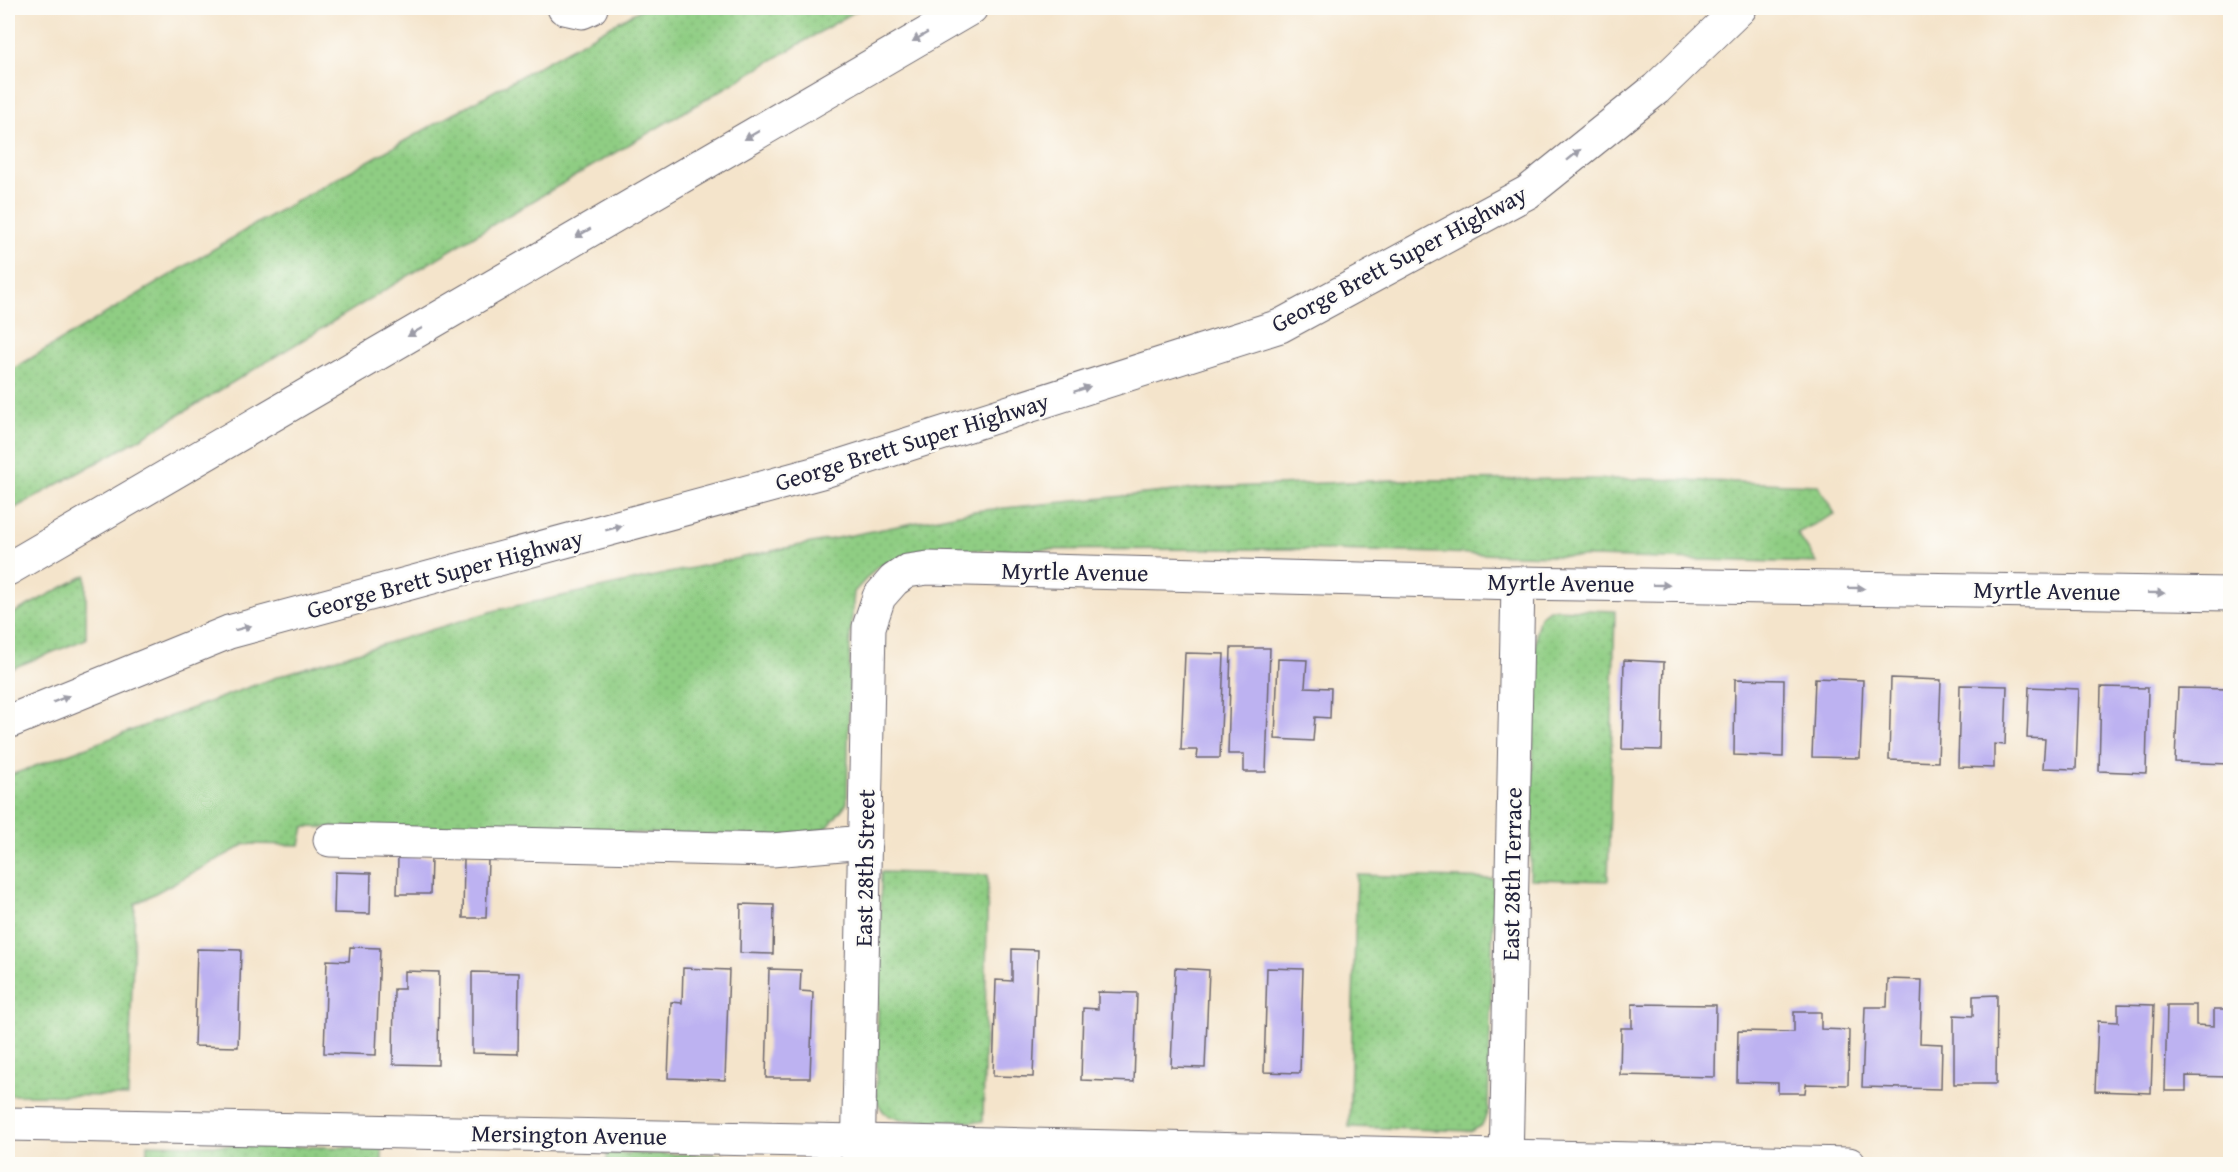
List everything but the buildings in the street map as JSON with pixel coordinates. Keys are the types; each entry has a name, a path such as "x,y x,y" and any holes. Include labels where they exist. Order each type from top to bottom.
{"main road":[{"path":"8,569 971,8"},
{"name":"George Brett Super Highway","path":"8,722 229,632 821,472 1280,326 1528,192 1656,89 1740,8"},
{"name":"Myrtle Avenue","path":"894,580 907,571 928,568 1518,583 2230,594"},
{"name":"East 28th Street","path":"859,1153 869,627 879,597 894,580"},
{"name":"East 28th Terrace","path":"1506,1161 1518,583"},
{"path":"330,840 772,850 865,842"},
{"name":"Mersington Avenue","path":"8,1124 859,1153 1850,1164"}],"green space":[{"path":"643,8 861,8 497,222 141,438 8,512 8,372 259,222"},
{"path":"1652,479 1818,485 1835,514 1797,533 1817,563 1293,549 921,550 877,567 854,592 850,639 847,803 827,828 790,836 304,827 300,845 246,844 135,904 128,1096 8,1095 8,776 285,674 497,610 786,548 974,511 1204,488 1394,480"},
{"path":"86,575 86,639 8,670 8,616"},
{"path":"1549,609 1615,611 1608,881 1530,879 1536,632 1540,616"},
{"path":"881,872 988,875 983,1122 901,1120 885,1113 878,1103 876,1098"},
{"path":"1357,875 1494,879 1488,1111 1482,1125 1471,1131 1349,1127"},
{"path":"147,1144 382,1148 382,1164 147,1164"},
{"path":"607,1153 724,1155 724,1164 607,1164"}]}
